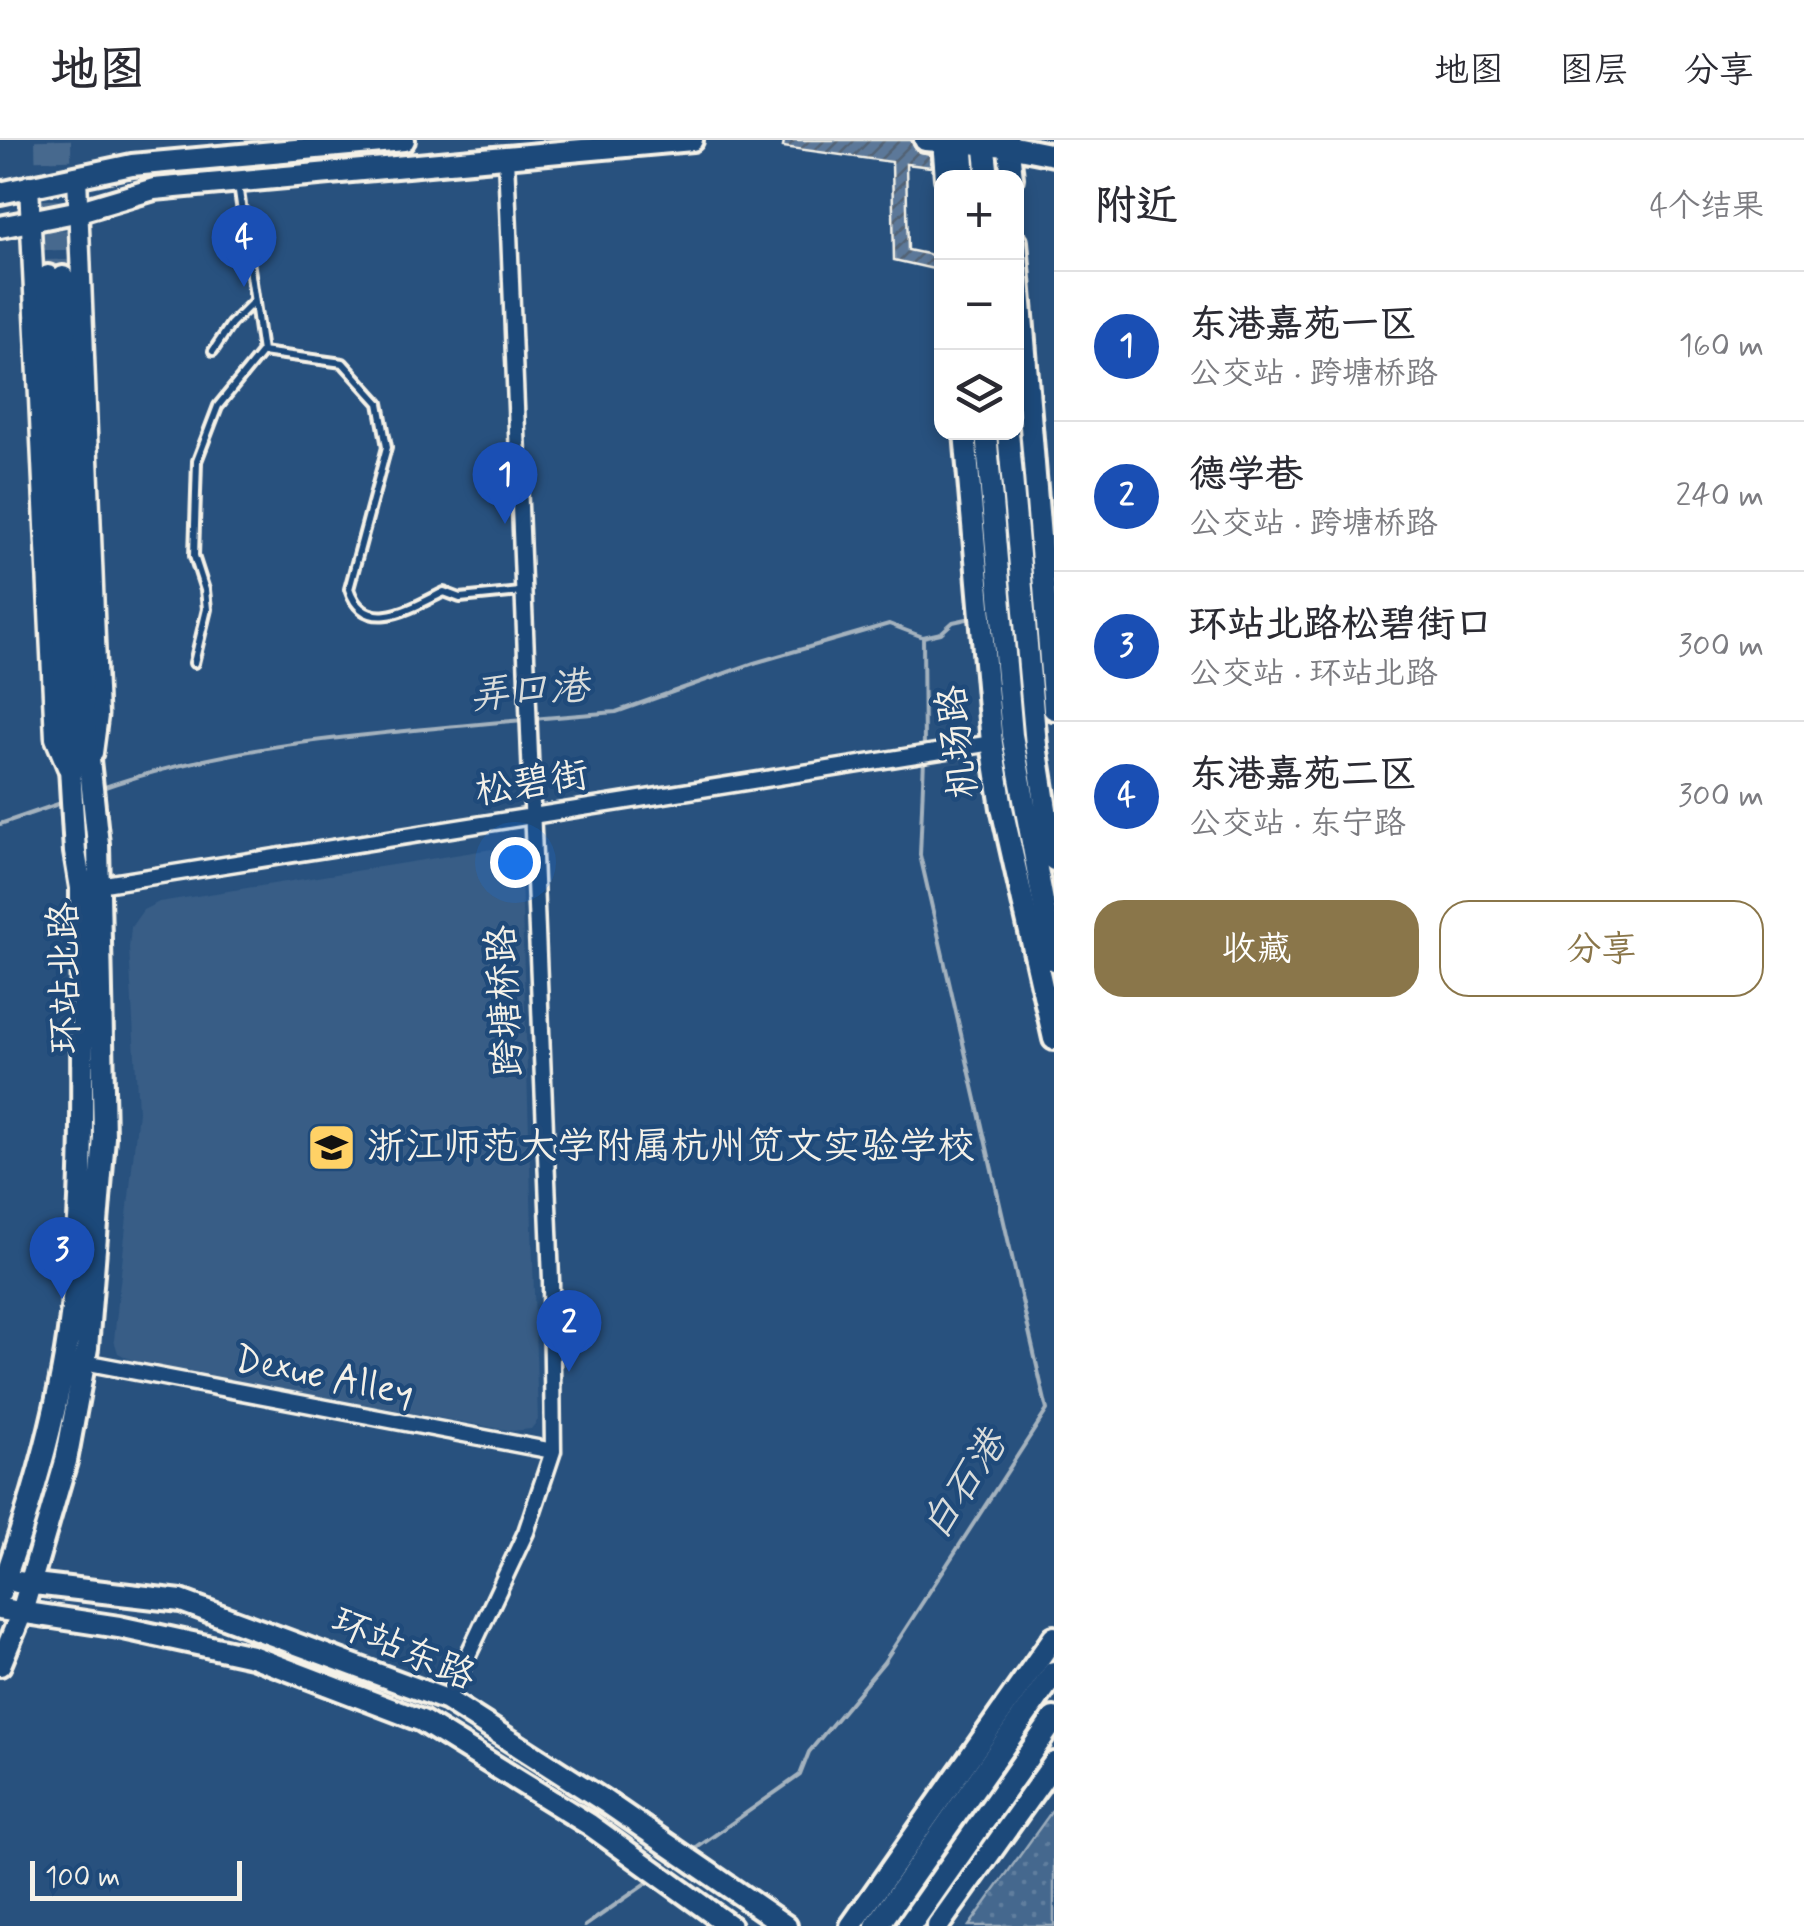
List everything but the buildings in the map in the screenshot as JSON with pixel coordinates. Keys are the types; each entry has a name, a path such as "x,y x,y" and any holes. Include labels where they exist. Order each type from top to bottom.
{"highway":[{"path":"877,1926 1054,1673"},
{"path":"909,1926 1054,1720"}],"main road":[{"path":"0,192 150,163 404,140"},
{"path":"0,228 80,211 154,189 692,140"},
{"path":"925,140 1009,143 1054,155"},
{"path":"948,170 953,141"},
{"path":"953,141 962,170"},
{"path":"985,142 987,170"},
{"path":"1009,143 1011,170"},
{"name":"机场路","path":"1017,260 1020,350"},
{"name":"环站北路","path":"0,1666 22,1612 66,1461 84,1362 104,1137 90,887 75,852 56,276 82,685 98,844 90,887 81,1190 72,1302 52,1416 34,1488 1,1586"},
{"name":"机场路","path":"1024,414 1049,646 1044,708 1036,745 1054,860"},
{"name":"机场路","path":"965,440 992,743 1002,808 1054,1039"},
{"path":"987,440 1000,584 1016,649 1012,735 1054,960"},
{"name":"机场路","path":"1009,440 1022,580 1016,649 1044,708"},
{"name":"环站东路","path":"1,1586 31,1582 182,1601 447,1700 786,1926"},
{"name":"环站东路","path":"0,1609 119,1626 252,1656 422,1721 606,1836 730,1926"},
{"path":"851,1926 1054,1637"},
{"path":"938,1926 1054,1763"}],"street":[{"name":"跨塘桥路","path":"447,1700 526,1532 553,1451 551,1280 506,157"},
{"path":"77,176 98,715 92,764"},
{"path":"29,185 56,738 71,774"},
{"name":"松碧街","path":"90,887 992,743"},
{"name":"Dexue Alley","path":"84,1362 553,1451"}],"lane":[{"path":"194,663 207,609 194,556 196,460 218,406 262,352 238,183"},
{"path":"214,351 231,324 255,300"},
{"path":"262,352 343,362 379,404 388,446 349,589 354,604 363,611 383,616 398,614 444,592 460,598 523,592"}],"shaded area":[{"name":"浙江师范大学附属杭州笕文实验学校","path":"492,849 506,852 516,862 521,878 538,1420 531,1429 512,1431 137,1363 118,1353 114,1340 138,1111 129,948 131,927 143,910 159,902"},
{"path":"1054,1808 1054,1926 969,1926"}],"waterway":[{"name":"弄口港","path":"532,719 616,712 754,663 889,624 923,637 941,633 953,622 976,617"},
{"name":"白石港","path":"923,637 924,750"},
{"name":"弄口港","path":"99,789 150,773 255,750 362,735 523,720"},
{"name":"白石港","path":"691,1852 800,1775 809,1752 884,1662 1047,1410 920,855 924,759"},
{"name":"弄口港","path":"0,824 67,801"},
{"name":"白石港","path":"585,1926 651,1880"}],"tunnel":[{"path":"45,140 48,276"},
{"path":"61,140 63,277"}],"place":[{"name":"东港嘉苑二区","path":"244,287"},
{"name":"东港嘉苑一区","path":"505,524"},
{"name":"浙江师范大学附属杭州笕文实验学校","path":"332,1147"},
{"name":"环站北路松碧街口","path":"62,1299"},
{"name":"德学巷","path":"569,1372"}]}
